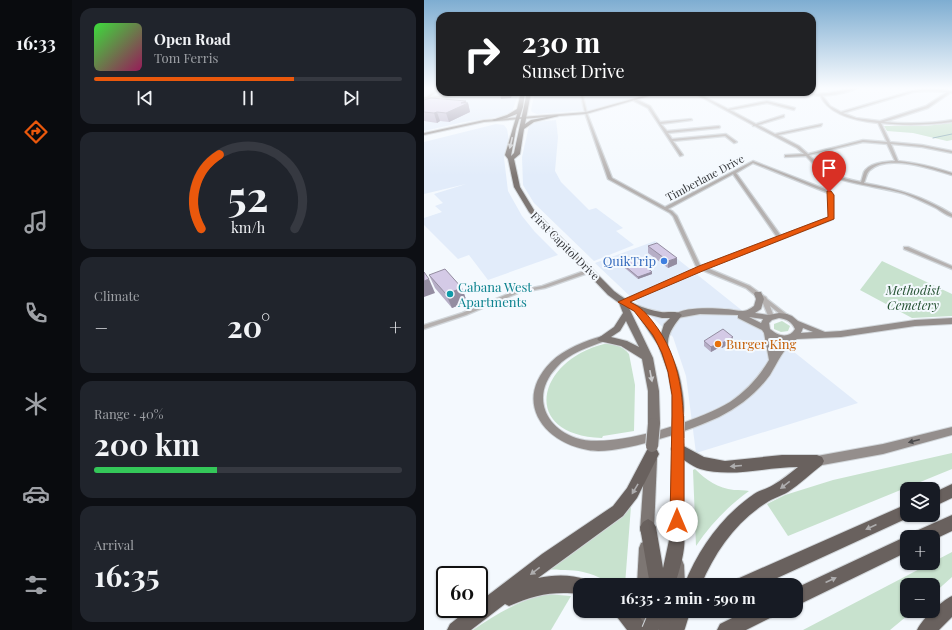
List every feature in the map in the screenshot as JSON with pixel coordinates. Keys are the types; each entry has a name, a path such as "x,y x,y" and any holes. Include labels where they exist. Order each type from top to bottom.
{"highway":[{"path":"678,444 701,463 725,468 782,460 816,461"},
{"path":"488,608 548,560 618,511 632,493 652,450"},
{"path":"683,578 698,570 710,547 731,521 763,496 779,490 816,461"},
{"path":"940,497 952,491"},
{"path":"759,578 900,514"},
{"path":"937,530 952,523"},
{"path":"648,527 671,578"},
{"path":"673,578 677,537"},
{"path":"803,594 900,547"},
{"path":"488,608 522,590 544,584 573,585"},
{"path":"926,630 952,605"},
{"path":"456,630 473,618"},
{"path":"630,618 639,630"},
{"path":"650,630 655,618"},
{"path":"643,630 670,618"},
{"path":"726,630 751,618"}],"main road":[{"path":"494,120 505,117"},
{"path":"511,159 517,154 525,117"},
{"path":"522,128 533,121 550,117"},
{"name":"First Capitol Drive","path":"518,118 508,155 511,159 516,187 527,206 538,220 623,302 638,309 663,344 673,372 677,395 677,537"},
{"path":"494,120 515,126"},
{"path":"623,302 626,315 638,332 648,358 654,403 644,578"},
{"path":"638,309 662,315 678,314"},
{"path":"663,344 670,324 678,314"},
{"path":"602,339 617,329 626,315"},
{"path":"602,339 624,343 648,358"},
{"path":"643,618 643,630"}],"street":[{"path":"588,117 610,179 675,216 695,263 702,268 748,287 787,317 797,323 827,335"},
{"path":"655,117 682,155"},
{"path":"741,117 798,147 814,164 826,173 837,177 910,194 929,202 952,216"},
{"path":"754,125 778,117"},
{"path":"860,117 879,122 916,125 952,122"},
{"path":"879,122 893,117"},
{"path":"424,134 454,126 518,118"},
{"path":"659,123 691,120"},
{"path":"879,122 897,162"},
{"path":"775,135 820,125"},
{"path":"666,132 719,127"},
{"path":"671,140 726,135 736,142"},
{"path":"786,156 807,155 858,141 887,142 922,146 952,152"},
{"name":"Timberlane Drive","path":"665,209 753,162 829,192 831,195 832,218 780,238"},
{"path":"862,183 866,172 870,169 880,164 897,162 925,166 952,174"},
{"path":"623,302 702,268 780,238 734,173"},
{"path":"906,248 952,268"},
{"path":"424,327 464,314 517,292 547,286 590,271"},
{"path":"735,313 750,312 754,310 760,302 761,296"},
{"path":"761,296 770,318"},
{"path":"678,314 704,311 735,313 770,318 787,317"},
{"path":"735,313 767,330 776,337 841,334 915,323 952,321"},
{"path":"770,318 765,322 773,359"},
{"path":"602,339 578,348 554,364 544,378 538,395 538,407 546,425 567,440 589,446 616,445 631,442 696,422 717,413 743,398 763,378 773,359 799,330 797,323"},
{"path":"816,461 883,449 952,431"}],"shaded area":[{"path":"424,117 495,117 464,122 424,131"},
{"path":"556,120 558,137 555,171 561,182 589,210 596,208 623,228 616,231 634,245 594,261 534,203 523,185 522,157 529,126 534,122"},
{"path":"496,124 504,125 507,129 509,141 504,158 508,191 522,216 535,232 558,255 488,280 469,255 458,259 424,225 424,218 442,212 435,206 443,203 434,194 466,184 424,194 424,142"},
{"path":"655,241 858,403 696,453 686,376 673,337 595,263"}],"green space":[{"path":"952,123 952,140 947,141 913,133 887,131 884,126 925,126"},
{"name":"Methodist Cemetery","path":"882,261 952,294 952,316 912,318 860,290"},
{"path":"782,321 790,326 788,331 781,332 774,329 774,324"},
{"path":"604,344 618,346 629,354 635,385 634,431 603,436 602,438 576,434 558,424 549,411 547,396 552,380 563,365 581,353"},
{"path":"952,453 952,469 920,482 900,482 900,490 788,536 767,504 785,495 833,480"},
{"path":"695,469 703,477 718,485 728,489 749,491 720,516 696,546 693,470"},
{"path":"631,506 626,578 600,578 583,572 548,569"},
{"path":"952,552 952,577 940,588 940,578 902,578 918,570 940,570 940,558"},
{"path":"900,579 900,618 905,618 890,630 803,630"},
{"path":"546,594 571,596 551,630 473,630 526,600"}],"building":[{"path":"657,243 677,258 668,261 648,246"},
{"name":"QuikTrip","path":"633,256 652,272 638,277 619,261"},
{"path":"445,269 462,288 446,294 429,275"},
{"path":"424,272 429,279 424,281"},
{"path":"723,329 733,337 711,347 704,341"}],"waterway":[{"path":"933,138 952,134"}],"place":[{"name":"QuikTrip","path":"664,261"},
{"name":"Cabana West Apartments","path":"450,294"},
{"name":"Burger King","path":"718,344"}],"route":[{"path":"677,521 678,416 677,395 673,372 667,353 657,333 638,309 623,302 702,268 832,218 831,195 829,192"}]}
